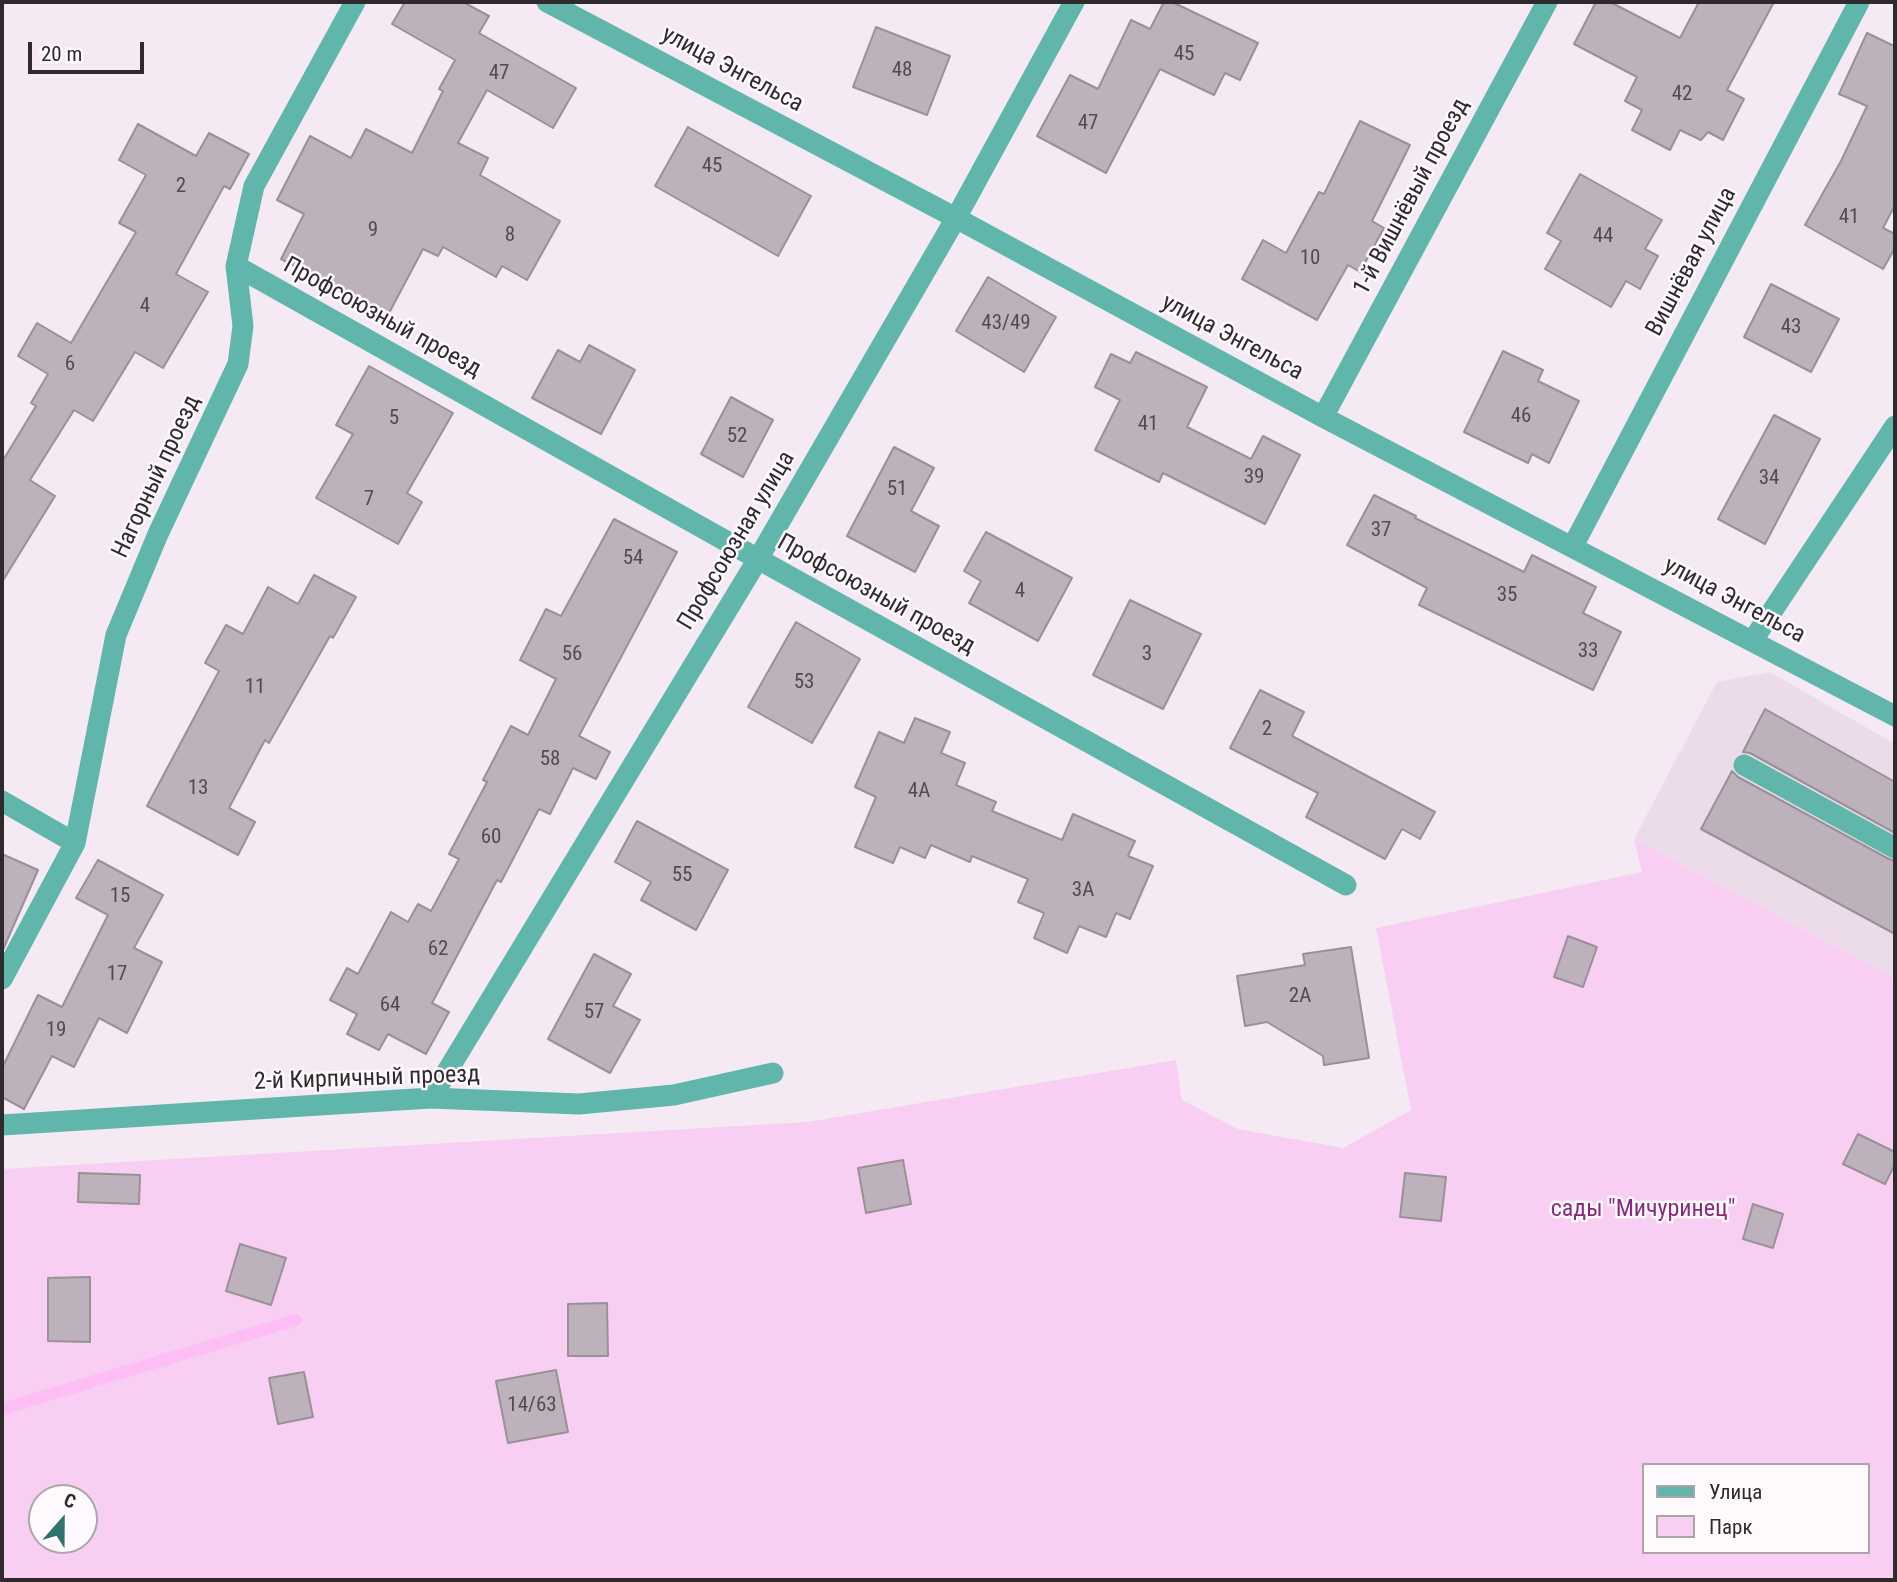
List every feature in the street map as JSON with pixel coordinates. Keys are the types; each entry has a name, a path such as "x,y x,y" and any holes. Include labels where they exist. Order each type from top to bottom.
{"street":[{"name":"Нагорный проезд","path":"2,979 75,843 116,635 158,534 238,365 243,326 236,266 254,186 355,2"},
{"name":"Профсоюзная улица","path":"432,1098 758,559 956,218 1074,2"},
{"name":"1-й Вишнёвый проезд","path":"1323,417 1547,2"},
{"name":"Вишнёвая улица","path":"1573,546 1859,2"},
{"name":"улица Энгельса","path":"558,4 1323,417 1753,639 1895,716"},
{"name":"Профсоюзный проезд","path":"236,266 1346,885"},
{"path":"1753,639 1895,426"},
{"path":"1744,765 1895,848"},
{"path":"2,801 75,843"},
{"name":"2-й Кирпичный проезд","path":"2,1125 432,1098 579,1104 674,1095 773,1073"}],"shaded area":[{"path":"1770,672 1895,744 1895,978 1634,839 1717,682"}],"green space":[{"name":"сады \"Мичуринец\"","path":"1634,839 1895,978 1895,1580 2,1580 2,1169 807,1122 1176,1060 1182,1100 1238,1129 1343,1148 1411,1110 1376,928 1642,872"}],"building":[{"path":"405,2 463,2 489,16 479,33 576,88 553,128 487,90 458,143 488,158 480,175 560,221 527,280 502,266 496,277 443,247 438,256 423,249 388,315 281,259 304,214 277,200 310,136 351,158 366,129 412,153 443,91 439,89 455,60 392,24"},
{"path":"1164,2 1172,2 1258,43 1240,80 1225,73 1214,95 1160,69 1106,173 1037,136 1070,75 1098,89 1131,20 1150,29"},
{"path":"1596,2 1610,2 1680,38 1699,2 1774,2 1727,90 1744,99 1723,140 1708,132 1701,140 1680,130 1670,150 1632,130 1642,110 1625,101 1637,77 1574,44"},
{"path":"876,27 950,56 927,115 853,87"},
{"path":"1867,33 1894,46 1895,44 1895,205 1883,228 1895,234 1895,248 1883,269 1805,225 1841,161 1867,106 1839,94"},
{"path":"1360,121 1410,145 1372,221 1384,228 1360,272 1348,265 1317,320 1242,279 1263,240 1286,253 1319,192 1324,194"},
{"path":"138,124 196,156 209,133 249,154 230,189 224,186 176,274 208,292 163,368 135,352 93,421 74,410 30,480 55,496 2,582 2,462 36,406 31,403 48,374 18,356 37,323 71,343 136,232 119,223 146,175 119,160"},
{"path":"688,127 811,196 778,256 655,186"},
{"path":"1580,174 1662,220 1645,249 1658,256 1640,289 1626,281 1611,307 1545,269 1561,241 1547,233"},
{"path":"988,277 1056,317 1024,372 956,331"},
{"path":"1771,284 1839,319 1811,372 1744,337"},
{"path":"589,345 635,370 601,434 532,398 558,350 580,362"},
{"path":"1503,351 1543,370 1538,381 1579,401 1549,463 1532,454 1528,463 1464,432"},
{"path":"1136,352 1207,387 1187,427 1251,459 1263,436 1300,455 1265,524 1163,473 1159,482 1095,450 1120,400 1095,387 1111,354 1130,363"},
{"path":"369,366 453,413 407,493 422,502 398,544 316,498 353,434 336,425"},
{"path":"731,397 773,420 743,477 701,454"},
{"path":"1774,415 1820,439 1765,544 1718,519"},
{"path":"894,447 934,468 911,511 939,526 915,572 847,536"},
{"path":"1374,495 1524,572 1532,555 1596,587 1583,613 1621,632 1593,690 1419,605 1427,588 1347,545"},
{"path":"614,519 677,552 579,736 610,752 596,779 573,768 550,814 539,809 501,882 497,880 432,1003 449,1012 426,1054 388,1034 379,1050 347,1034 357,1014 330,1000 347,968 358,974 391,912 408,922 418,904 431,911 459,859 449,854 487,782 483,780 511,726 528,735 556,679 520,660 546,609 561,616"},
{"path":"986,532 1072,578 1038,641 969,603 981,581 964,571"},
{"path":"314,575 356,597 333,638 330,636 269,743 265,740 229,808 255,822 238,855 147,806 219,671 205,663 226,625 243,634 268,587 298,604"},
{"path":"1130,600 1201,634 1163,709 1093,675"},
{"path":"796,622 860,659 812,743 748,707"},
{"path":"1260,690 1304,712 1292,736 1435,812 1420,839 1402,829 1385,859 1306,817 1318,793 1230,748"},
{"path":"1765,709 1895,782 1895,833 1750,753 1743,752"},
{"path":"915,718 950,732 941,753 965,763 956,785 996,802 992,811 1062,840 1073,814 1135,841 1128,856 1153,866 1130,919 1116,913 1106,937 1079,926 1067,953 1034,938 1044,913 1018,902 1028,879 972,856 970,862 931,845 925,858 900,847 893,863 855,847 876,797 855,787 879,732 904,743"},
{"path":"1732,771 1738,777 1895,861 1895,934 1701,829"},
{"path":"637,821 728,870 696,930 641,900 651,882 615,862"},
{"path":"2,854 38,870 2,952"},
{"path":"98,860 163,895 134,948 162,962 127,1033 99,1018 74,1067 52,1056 24,1109 2,1097 2,1068 38,995 62,1007 108,915 76,898"},
{"path":"1568,936 1597,947 1583,987 1554,977"},
{"path":"1351,947 1369,1058 1324,1065 1323,1056 1267,1022 1245,1026 1237,976 1305,965 1303,954"},
{"path":"594,954 631,974 613,1006 640,1020 610,1073 548,1039"},
{"path":"1858,1134 1895,1152 1895,1164 1885,1184 1843,1164"},
{"path":"903,1160 911,1204 866,1213 858,1168"},
{"path":"79,1173 140,1175 139,1204 78,1202"},
{"path":"1405,1173 1446,1177 1441,1221 1400,1217"},
{"path":"1753,1204 1783,1214 1773,1248 1743,1239"},
{"path":"240,1244 286,1258 271,1305 226,1291"},
{"path":"90,1277 90,1342 48,1341 48,1278"},
{"path":"607,1303 608,1356 568,1356 568,1304"},
{"path":"556,1370 568,1432 508,1443 496,1381"},
{"path":"304,1372 313,1417 278,1424 269,1378"}],"waterway":[{"path":"2,1409 296,1320"}]}
